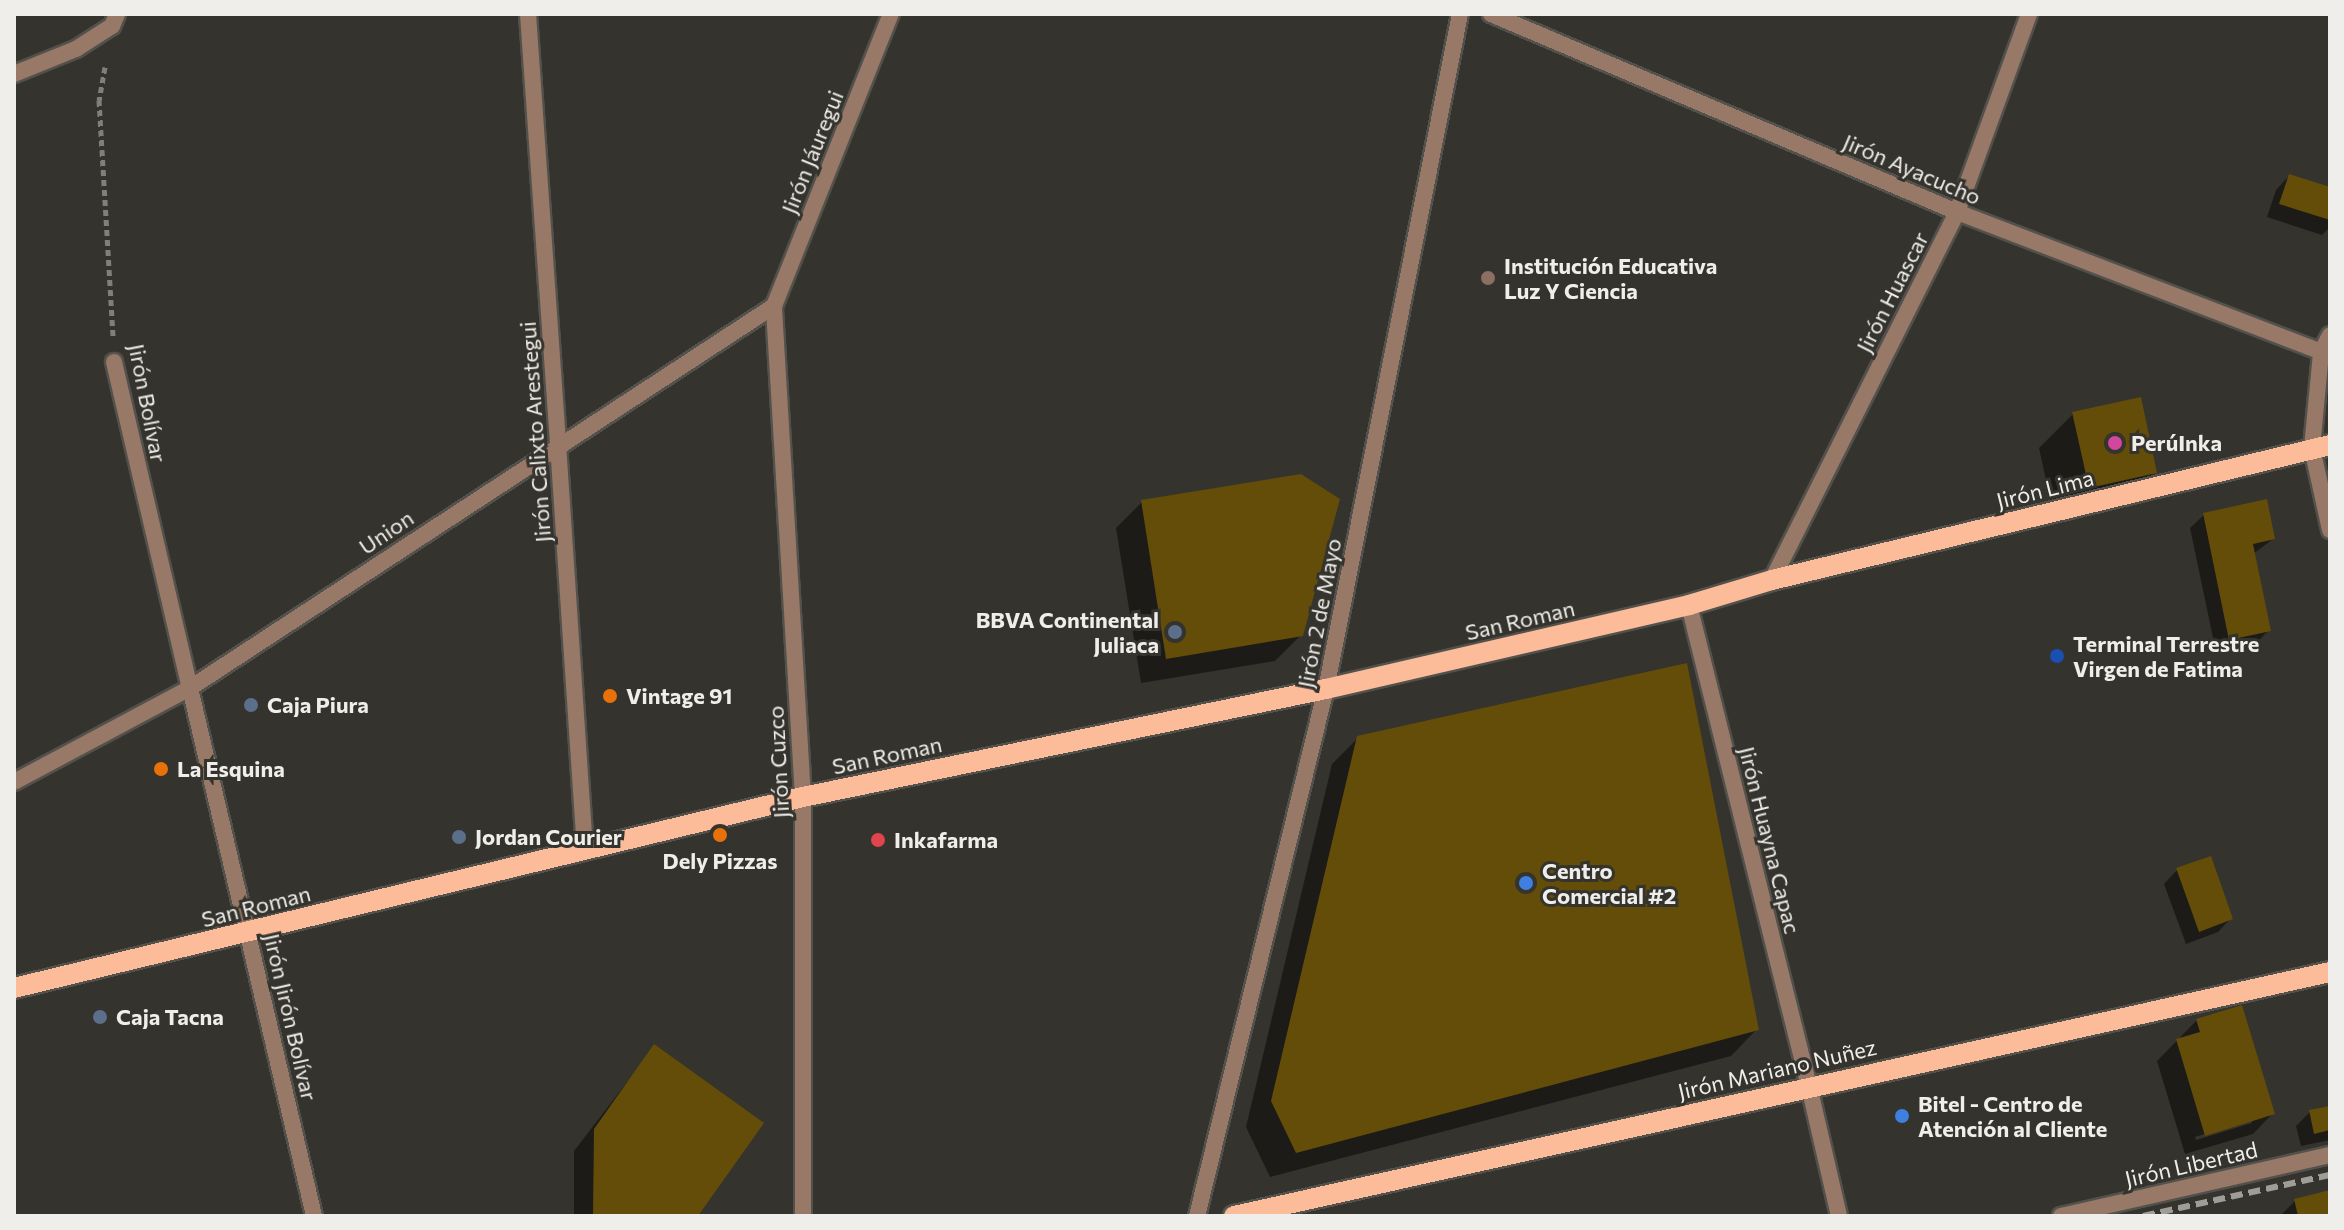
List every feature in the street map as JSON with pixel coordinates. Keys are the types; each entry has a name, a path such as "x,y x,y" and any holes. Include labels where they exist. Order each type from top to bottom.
{"main road":[{"name":"Jirón Lima","path":"1772,580 2321,446"},
{"name":"San Roman","path":"14,988 803,797 1326,689 1689,605 1772,580"},
{"name":"Jirón Mariano Nuñez","path":"1234,1216 2330,972"}],"street":[{"name":"Jirón Calixto Arestegui","path":"528,14 585,848"},
{"name":"Jirón Jáuregui","path":"774,306 891,14"},
{"name":"Jirón 2 de Mayo","path":"1197,1216 1326,689 1460,14"},
{"name":"Jirón Ayacucho","path":"1491,14 1957,212 2321,352"},
{"name":"Jirón Huascar","path":"1772,580 1957,212 2029,14"},
{"path":"14,74 76,49 115,20"},
{"name":"Union","path":"14,782 190,688 558,444 774,306"},
{"name":"Jirón Cuzco","path":"774,306 803,797 803,1216"},
{"path":"2330,335 2321,352 2321,446 2330,530"},
{"name":"Jirón Bolívar","path":"114,362 190,688"},
{"name":"Jirón Huayna Capac","path":"1689,605 1839,1216"},
{"name":"Jirón Jirón Bolívar","path":"190,688 314,1216"},
{"name":"Jirón Libertad","path":"2061,1216 2330,1155"}],"path":[{"name":"Jirón Bolívar","path":"114,362 99,100 115,20"}],"building":[{"path":"2289,174 2330,187 2330,220 2279,204"},
{"name":"PerúInka","path":"2141,397 2157,473 2089,488 2072,412"},
{"path":"1301,474 1340,499 1303,636 1166,659 1141,500"},
{"path":"2267,499 2275,539 2253,544 2271,631 2229,640 2203,513"},
{"name":"Centro Comercial #2","path":"1687,663 1759,1030 1296,1153 1271,1101 1357,736"},
{"path":"2211,856 2233,919 2199,932 2176,868"},
{"path":"2242,1005 2275,1114 2205,1136 2176,1039 2200,1032 2196,1019"},
{"path":"654,1044 764,1123 698,1216 593,1216 594,1129"},
{"path":"2330,1106 2330,1130 2314,1134 2309,1110"},
{"path":"2330,1190 2330,1216 2298,1216 2294,1199"}],"railway":[{"path":"2143,1216 2330,1175"}],"place":[{"name":"Institución Educativa Luz Y Ciencia","path":"1488,278"},
{"name":"PerúInka","path":"2115,443"},
{"name":"BBVA Continental Juliaca","path":"1175,632"},
{"name":"Terminal Terrestre Virgen de Fatima","path":"2057,656"},
{"name":"Vintage 91","path":"610,696"},
{"name":"Caja Piura","path":"251,705"},
{"name":"La Esquina","path":"161,769"},
{"name":"Dely Pizzas","path":"720,835"},
{"name":"Jordan Courier","path":"459,837"},
{"name":"Inkafarma","path":"878,840"},
{"name":"Centro Comercial #2","path":"1526,883"},
{"name":"Caja Tacna","path":"100,1017"},
{"name":"Bitel - Centro de Atención al Cliente","path":"1902,1116"}]}
